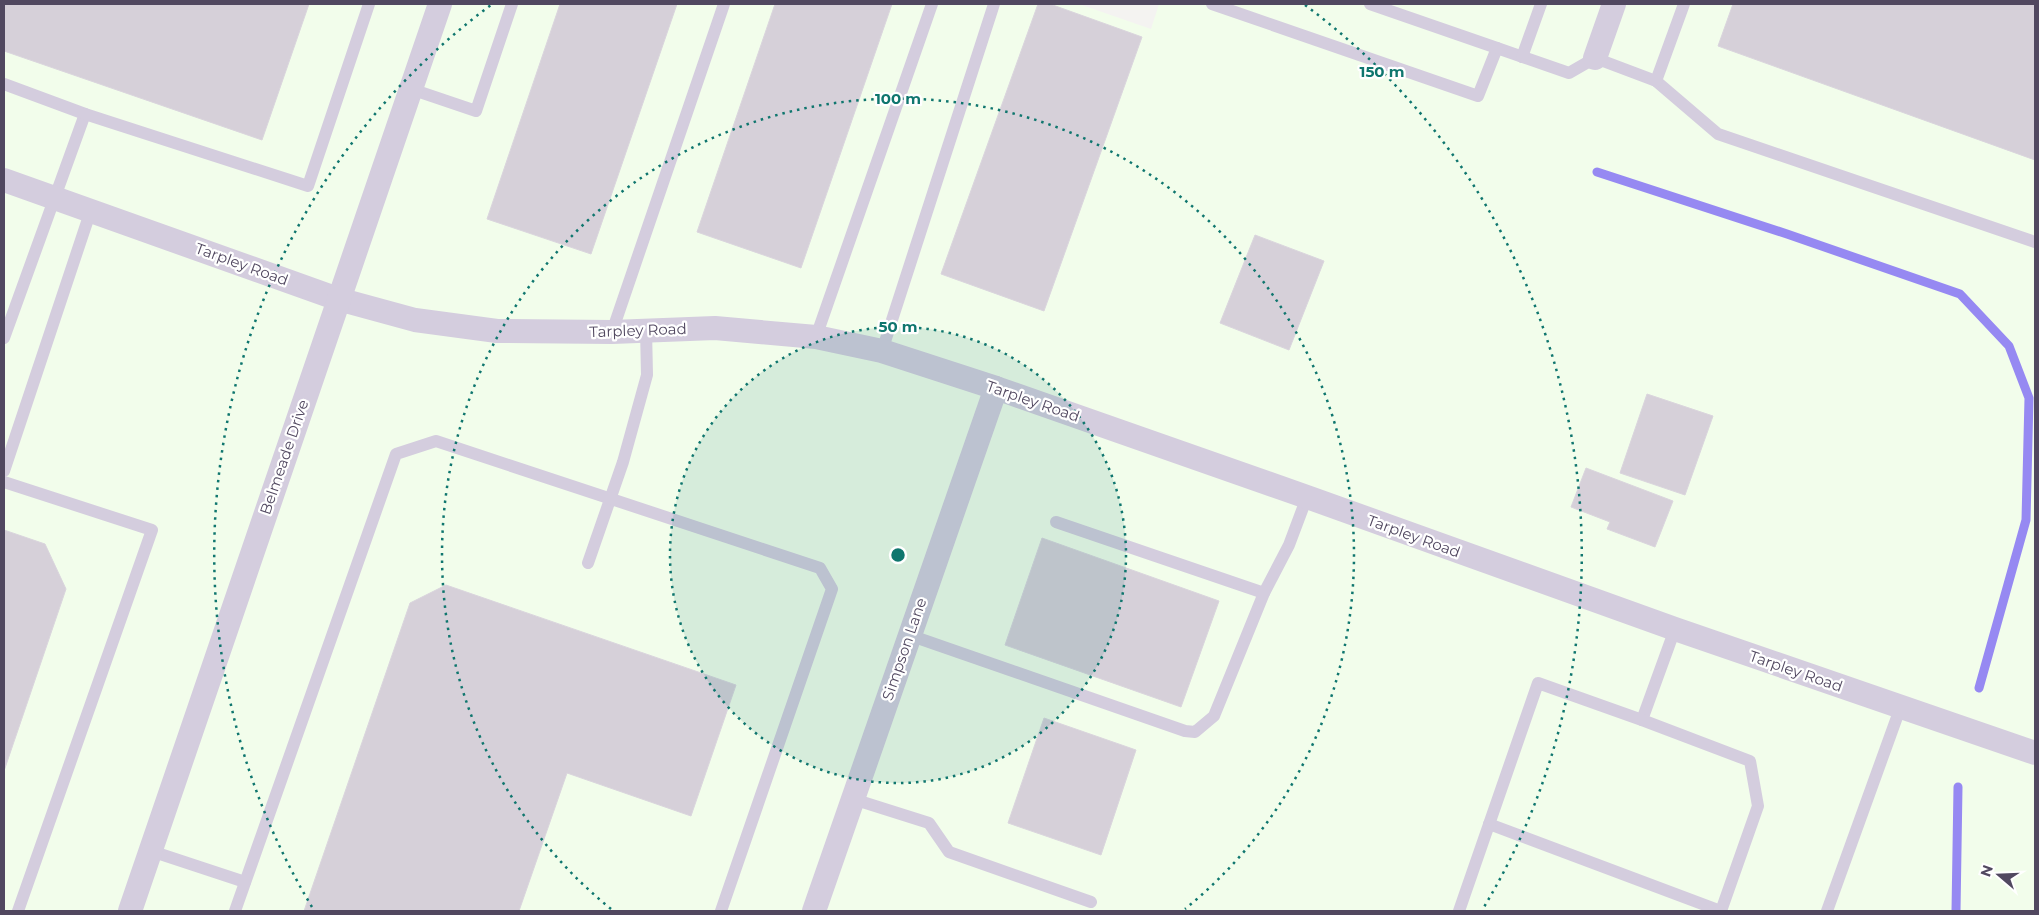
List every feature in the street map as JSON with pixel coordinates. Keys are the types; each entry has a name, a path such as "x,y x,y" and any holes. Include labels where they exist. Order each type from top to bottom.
{"street":[{"name":"Belmeade Drive","path":"130,911 440,4"},
{"path":"1594,58 1614,4"},
{"name":"Tarpley Road","path":"4,180 338,298 415,320 497,331 612,332 646,329 715,328 816,338 882,350 1307,497 1674,629 2035,753"},
{"name":"Simpson Lane","path":"814,911 996,388"}],"lane":[{"path":"4,84 85,114 308,186 368,4"},
{"path":"411,89 476,110 512,4"},
{"path":"612,332 724,4"},
{"path":"816,338 932,4"},
{"path":"882,350 994,4"},
{"path":"1212,4 1478,96 1497,48"},
{"path":"1370,4 1568,73 1594,58 1656,82 1718,134 2035,242"},
{"path":"1522,57 1542,4"},
{"path":"1656,82 1684,4"},
{"path":"4,338 53,198 85,114"},
{"path":"4,471 91,210"},
{"path":"588,563 610,499 647,375 646,329"},
{"path":"235,911 396,454 436,441 820,568 832,589 721,911"},
{"path":"4,482 152,530 18,911"},
{"path":"909,635 1185,731 1195,732 1214,716 1264,593 1289,545 1307,497"},
{"path":"1056,522 1264,593"},
{"path":"1642,720 1674,629"},
{"path":"1459,911 1489,824 1538,683 1750,761 1758,806 1721,911 1489,824"},
{"path":"1827,911 1901,706"},
{"path":"852,800 929,823 949,852 1091,902"},
{"path":"151,851 245,882"}],"shaded area":[{"path":"4,4 1079,4 1151,29 1159,4 2035,4 2035,911 4,911"}],"building":[{"path":"4,4 309,4 262,140 4,51"},
{"path":"560,4 677,4 591,254 487,219"},
{"path":"775,4 892,4 801,268 697,232"},
{"path":"1038,4 1050,4 1142,37 1044,311 941,274"},
{"path":"1733,4 2035,4 2035,160 1718,46"},
{"path":"1255,235 1324,261 1289,350 1220,323"},
{"path":"1647,394 1713,416 1685,495 1620,473"},
{"path":"1586,468 1673,501 1655,547 1607,529 1610,522 1571,507"},
{"path":"4,530 45,544 66,589 4,771"},
{"path":"1042,538 1219,601 1181,707 1005,645"},
{"path":"446,585 736,685 691,816 567,773 519,911 304,911 410,603"},
{"path":"1044,718 1136,750 1101,855 1008,823"}],"waterway":[{"path":"1597,172 1787,234 1960,294 2009,346 2029,398 2026,520 1979,688"},
{"path":"1956,911 1958,787"}]}
